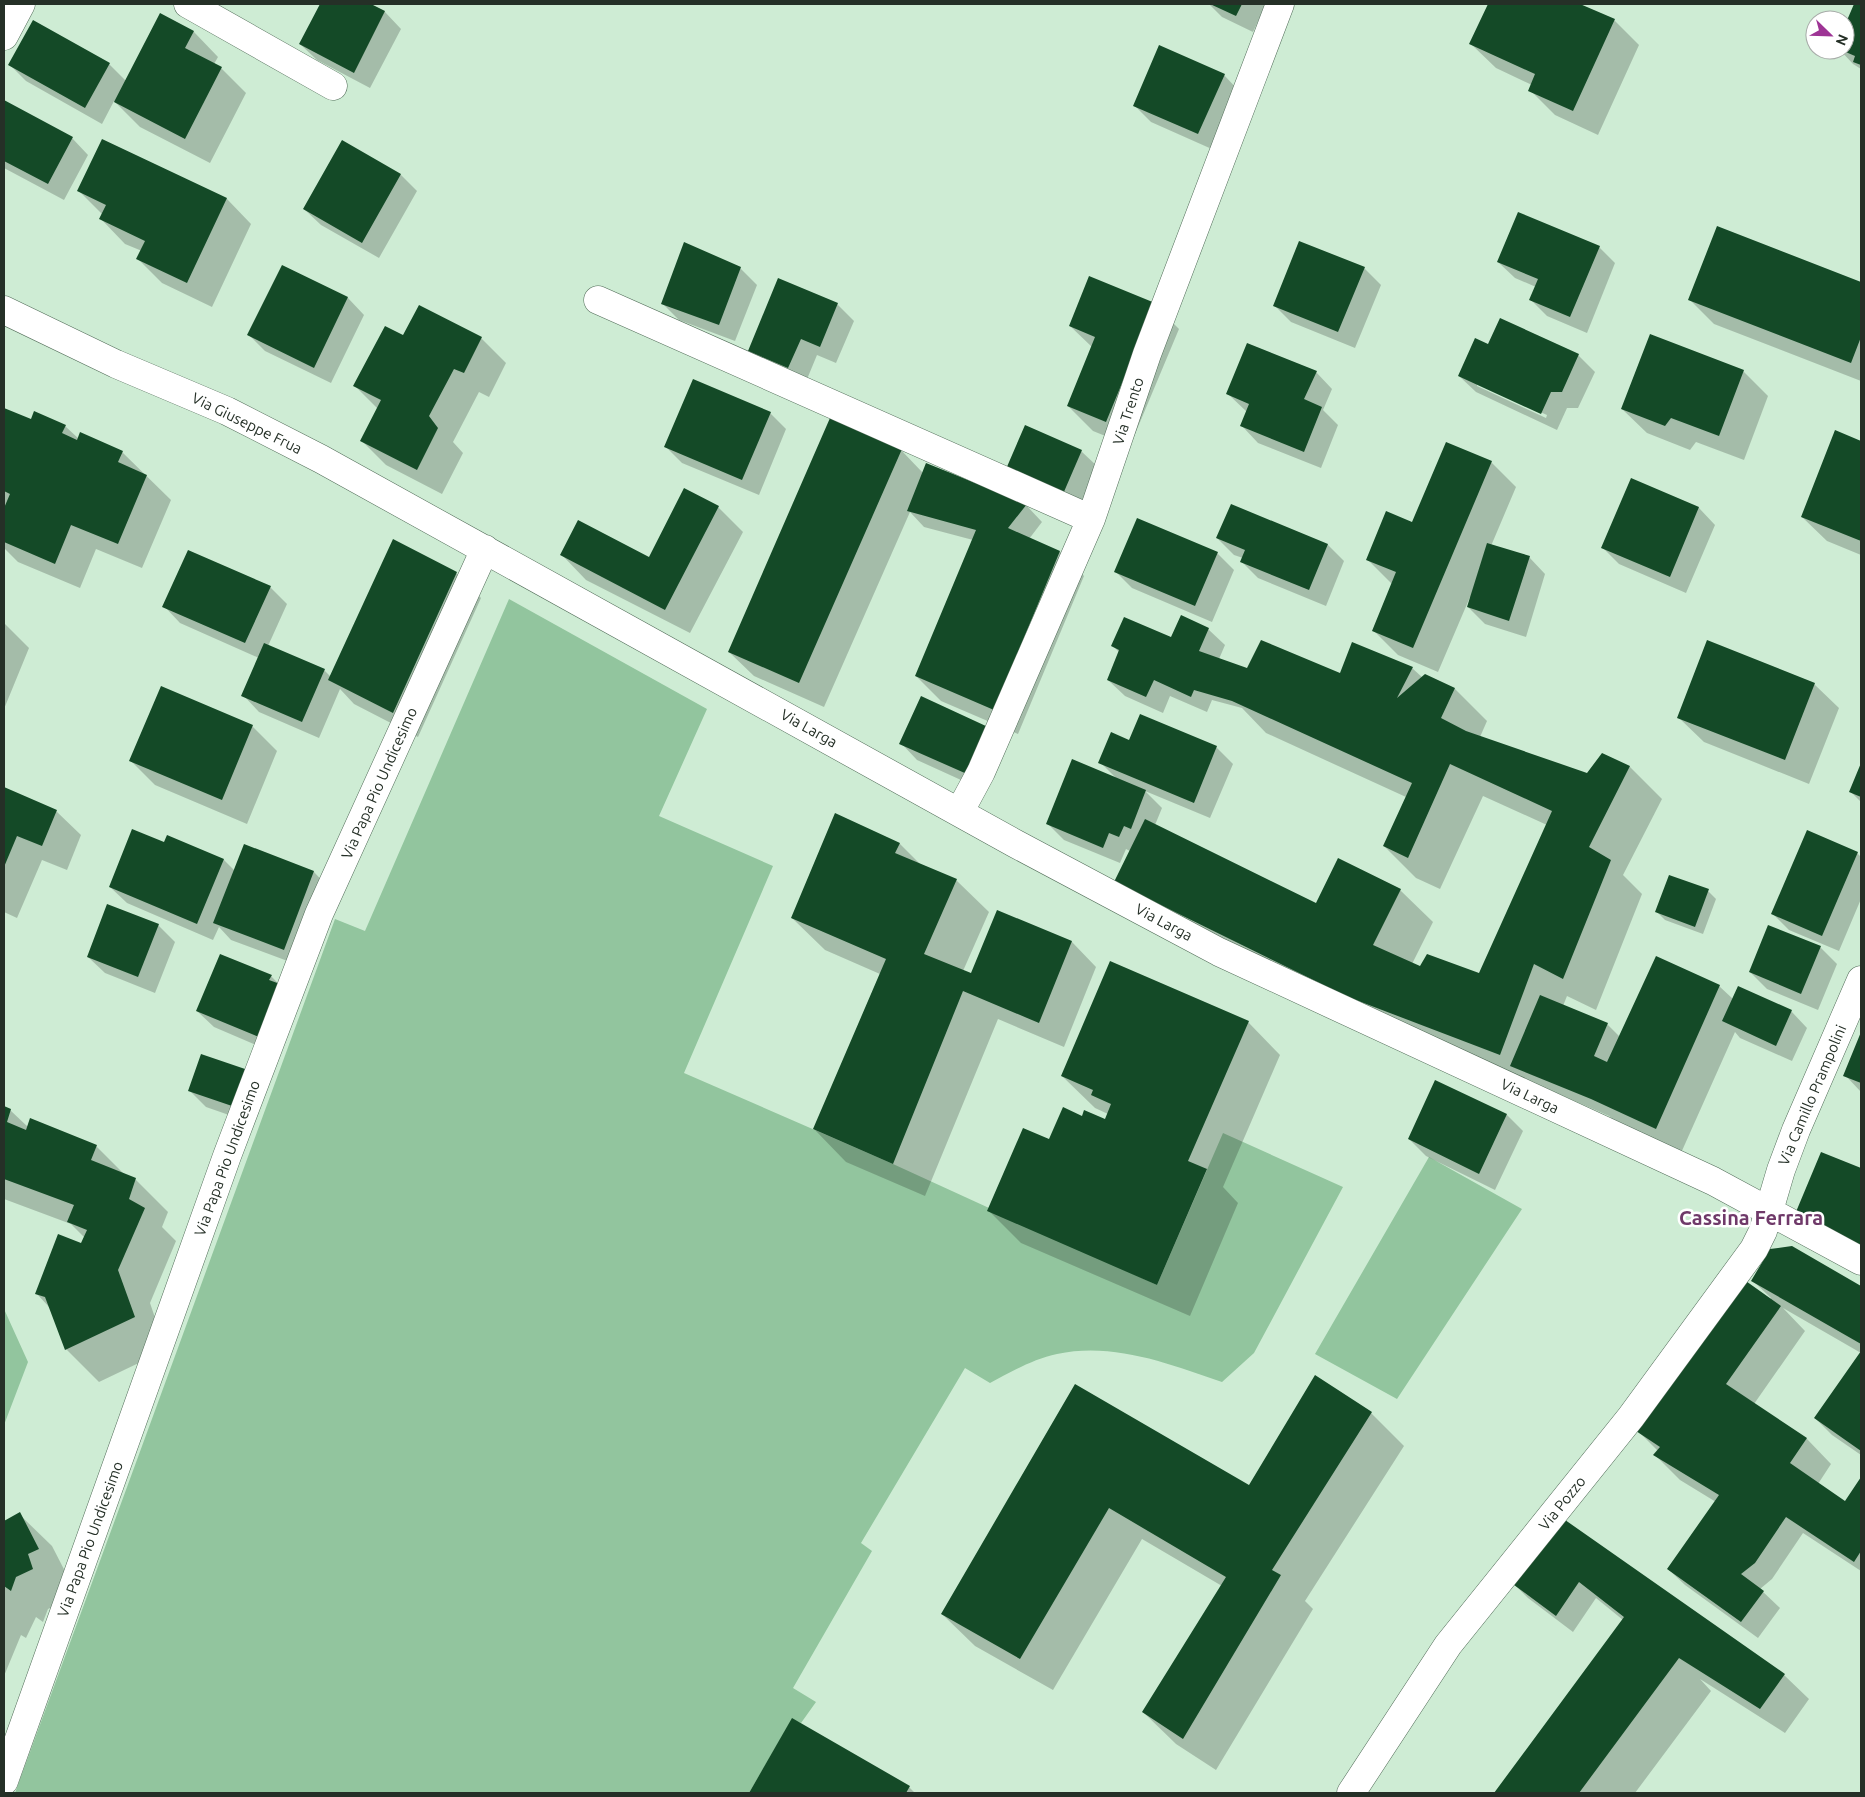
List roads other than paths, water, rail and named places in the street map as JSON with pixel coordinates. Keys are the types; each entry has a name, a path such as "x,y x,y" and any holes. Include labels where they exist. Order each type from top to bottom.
{"street":[{"path":"4,36 21,4"},
{"path":"188,4 333,86"},
{"name":"Via Trento","path":"960,811 981,772 1091,519 1147,354 1280,4"},
{"path":"598,300 1091,519"},
{"name":"Via Giuseppe Frua","path":"4,310 116,364 227,411 321,459 485,549"},
{"name":"Via Larga","path":"485,549 960,811 1016,844 1219,952 1704,1177 1861,1260"},
{"name":"Via Papa Pio Undicesimo","path":"4,1780 227,1156 319,914 485,549"},
{"name":"Via Camillo Prampolini","path":"1769,1212 1781,1170 1796,1130 1861,980"},
{"name":"Via Pozzo","path":"1351,1793 1448,1645 1631,1417 1754,1249 1763,1231 1769,1212"}],"district":[{"name":"Cassina Ferrara","path":"1751,1217"}]}
